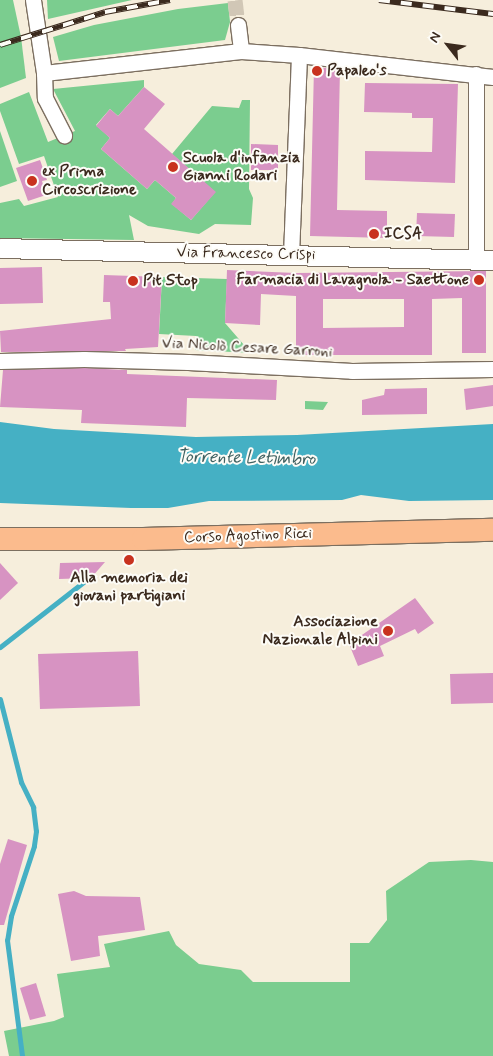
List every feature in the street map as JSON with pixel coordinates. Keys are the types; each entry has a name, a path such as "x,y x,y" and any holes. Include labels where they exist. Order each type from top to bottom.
{"main road":[{"name":"Corso Agostino Ricci","path":"1,540 143,539 493,530"}],"street":[{"path":"33,0 44,73 44,98 64,135"},
{"path":"238,25 241,51"},
{"path":"44,73 241,51 298,55 493,77"},
{"path":"291,255 298,55"},
{"path":"476,74 484,260"},
{"name":"Via Francesco Crispi","path":"0,248 484,260"},
{"name":"Via Nicolò Cesare Garroni","path":"0,361 110,359 352,371 493,369"}],"green space":[{"path":"0,0 13,0 21,37 26,78 0,88"},
{"path":"47,0 132,0 48,19"},
{"path":"228,3 230,22 225,40 59,61 53,37 94,25 178,9"},
{"path":"144,80 144,87 118,116 110,109 96,125 110,138 101,149 147,189 155,180 176,198 172,204 191,220 215,192 172,154 212,106 239,108 242,100 250,100 249,189 253,198 251,225 215,224 199,234 148,226 129,215 134,240 0,238 0,203 19,199 24,206 58,197 44,156 19,164 0,111 0,104 29,92 48,142 75,131 53,89"},
{"path":"0,131 17,181 0,187"},
{"path":"162,277 227,279 225,323 251,353 195,350 196,336 159,334"},
{"path":"305,401 328,402 323,410 305,409"},
{"path":"471,860 493,862 493,1056 9,1056 4,1031 54,1021 64,1017 57,974 110,967 104,944 169,931 176,945 199,964 241,970 253,982 350,982 350,943 369,943 387,920 386,891 429,862"}],"water":[{"name":"Torrente Letimbro","path":"0,422 54,429 196,437 297,435 493,424 493,500 409,501 361,495 342,500 209,501 168,508 0,503"}],"building":[{"path":"314,67 340,69 337,210 387,211 387,238 310,236"},
{"path":"365,83 458,84 455,183 365,180 365,151 432,152 433,118 412,118 412,113 364,112"},
{"path":"144,87 165,104 144,129 216,192 191,220 171,204 176,198 155,180 147,189 101,149 110,138 96,126 110,109 118,116"},
{"path":"251,144 278,145 278,170 251,170"},
{"name":"ex Prima Circoscrizione","path":"40,160 47,180 42,181 46,195 28,201 16,168"},
{"path":"417,213 455,214 454,237 416,236"},
{"path":"42,267 43,303 0,304 0,268"},
{"path":"227,270 296,273 486,271 486,353 462,353 462,298 432,299 432,355 296,355 296,296 261,294 260,325 225,323","holes":["323,299 404,299 404,327 323,328"]},
{"path":"104,275 162,277 158,347 125,349 126,351 1,352 0,331 111,319 110,302 103,302"},
{"path":"84,368 127,370 127,374 277,380 276,400 187,398 186,427 81,423 82,410 0,407 3,370"},
{"path":"493,385 493,406 466,410 464,389"},
{"path":"427,388 427,414 362,415 362,400 384,395 385,389"},
{"path":"105,562 91,578 59,579 60,563"},
{"path":"0,563 18,583 0,600"},
{"name":"Associazione Nazionale Alpini","path":"415,598 434,623 418,634 415,629 380,646 384,656 358,666 349,644"},
{"path":"138,651 140,706 40,709 38,654"},
{"path":"493,673 493,703 451,704 450,674"},
{"path":"8,839 27,845 4,925 0,925 0,864"},
{"path":"74,891 86,896 140,897 145,930 98,936 100,956 71,961 58,894"},
{"path":"36,983 46,1016 30,1020 20,988"}],"waterway":[{"path":"0,647 86,580"},
{"path":"0,699 21,782 33,807 36,831 34,846 11,916 7,940 22,1056"}],"tunnel":[{"path":"235,0 238,25"}],"railway":[{"path":"0,45 105,12 170,0"},
{"path":"379,0 493,14"}],"place":[{"name":"Papaleo's","path":"317,71"},
{"name":"Scuola d'infanzia Gianni Rodari","path":"173,167"},
{"name":"ex Prima Circoscrizione","path":"32,181"},
{"name":"ICSA","path":"374,234"},
{"name":"Farmacia di Lavagnola - Saettone","path":"479,280"},
{"name":"Pit Stop","path":"133,281"},
{"name":"Alla memoria dei giovani partigiani","path":"129,560"},
{"name":"Associazione Nazionale Alpini","path":"388,631"}]}
